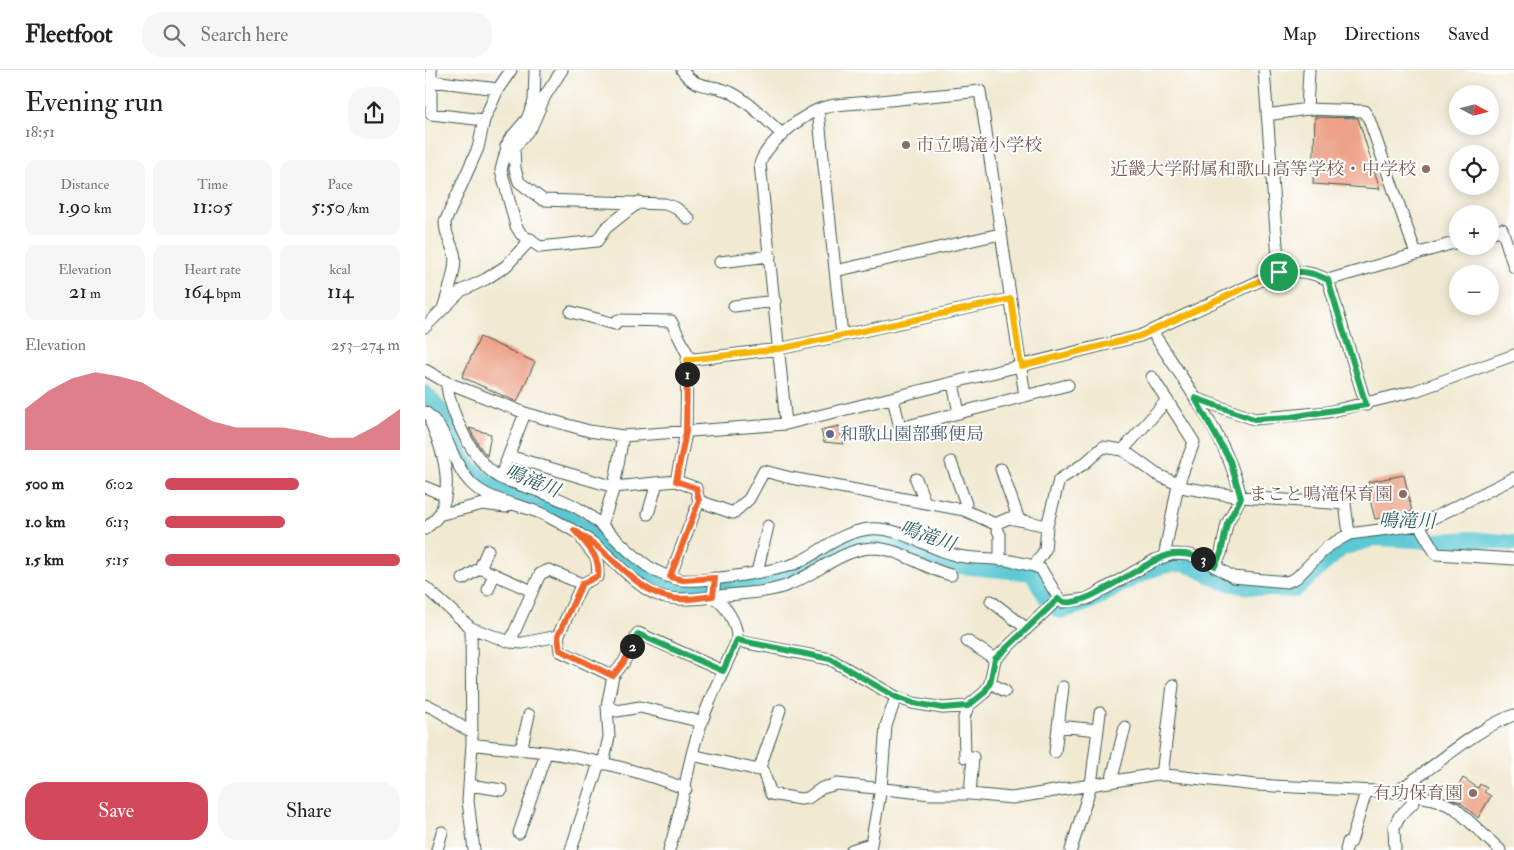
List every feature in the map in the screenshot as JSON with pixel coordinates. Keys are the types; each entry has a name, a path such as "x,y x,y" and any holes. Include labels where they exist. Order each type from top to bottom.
{"street":[{"path":"443,309 451,282 455,255 445,232 445,222 478,148 484,120 498,88 511,70"},
{"path":"535,70 534,101 527,119 513,134 501,170 516,226 521,234 531,239 540,247 597,241 619,216 639,202"},
{"path":"510,147 532,126 545,96 562,70"},
{"path":"681,70 689,80 700,86 720,88 741,98 783,135"},
{"path":"1264,70 1279,272"},
{"path":"1307,109 1309,70"},
{"path":"484,120 428,113 431,76 498,88"},
{"path":"786,424 761,164 763,155 769,147 805,116 818,110 856,103 980,91 1025,396"},
{"path":"1267,115 1307,109 1364,111 1369,118 1416,254"},
{"path":"818,110 842,335"},
{"path":"510,147 519,182 543,200 665,204 676,208 689,218"},
{"path":"1499,230 1502,229 1514,267"},
{"path":"835,270 1000,234"},
{"path":"425,328 461,291 486,279 506,266 531,239"},
{"path":"425,370 446,382 558,424 623,436 786,424 1021,366 1152,331 1279,272 1300,270 1328,280 1449,244"},
{"path":"720,262 770,256"},
{"path":"1328,280 1366,405"},
{"path":"676,481 686,432 687,360 779,349 1011,299"},
{"path":"734,306 775,300"},
{"path":"571,312 615,324 619,320 671,321 690,359"},
{"path":"1152,331 1195,398 1230,461 1241,498 1227,524 1221,553 1215,566"},
{"path":"1195,398 1254,419 1291,417 1366,405 1415,391 1514,355"},
{"path":"1152,377 1194,442 1178,485 1164,556"},
{"path":"446,382 448,395 467,441 483,465 500,478 560,498 602,525 648,566 670,577 714,588 776,589 811,575 844,555 872,548 897,552 951,575"},
{"path":"953,383 959,413"},
{"path":"893,398 900,428 1068,385"},
{"path":"1123,450 1167,400"},
{"path":"425,530 439,515 445,495 446,482 444,458 426,413"},
{"path":"426,413 435,419 461,470 470,482 495,497 547,515 574,530 598,547 639,584 654,594 672,599 687,600 757,572 782,568 801,561 834,540 854,531 878,528 901,533 931,548 957,556 1034,566 1041,569 1053,603"},
{"path":"500,478 525,413"},
{"path":"602,525 614,487 623,436"},
{"path":"1034,566 1045,550 1047,526 1059,480 1085,463 1103,446 1123,450 1137,462 1178,485 1241,498 1345,504 1349,534"},
{"path":"509,456 614,487 676,481 696,488 699,501 670,577"},
{"path":"951,462 965,504 964,510"},
{"path":"1001,470 1019,520"},
{"path":"699,501 733,513 749,499 764,471 791,478 925,502 964,510 995,524 1000,535 999,560"},
{"path":"970,794 973,757 965,757 964,718 968,706 984,693 990,683 995,659 1053,603 1069,603 1087,599 1123,577 1164,556 1190,555 1215,566 1233,577 1287,582 1296,578 1327,547 1349,534 1419,525 1514,478"},
{"path":"916,479 925,502"},
{"path":"648,514 657,483"},
{"path":"425,487 445,495"},
{"path":"439,515 483,504 493,504 547,515"},
{"path":"995,524 1009,518 1047,526"},
{"path":"1419,525 1436,554 1514,559"},
{"path":"757,572 768,526"},
{"path":"574,530 597,559 598,576 582,584 558,636 560,650 613,676"},
{"path":"463,579 480,568 488,550"},
{"path":"480,568 532,591"},
{"path":"510,642 540,574 549,570 582,584"},
{"path":"488,590 494,574"},
{"path":"425,587 471,628 510,642 523,643 558,636"},
{"path":"669,850 702,722 737,640 738,632 714,588"},
{"path":"991,601 1026,628"},
{"path":"471,628 472,744 469,821 474,850"},
{"path":"571,850 609,737 607,706 613,676 624,662 638,634 723,671"},
{"path":"737,640 830,659 896,697 913,703 943,708 968,706"},
{"path":"967,640 995,659"},
{"path":"990,683 1005,692"},
{"path":"1162,775 1173,684"},
{"path":"1055,752 1063,687"},
{"path":"852,850 870,847 881,788 886,726 896,697"},
{"path":"425,705 435,707 460,727 471,731"},
{"path":"607,706 617,712 641,707 702,722"},
{"path":"759,770 780,710"},
{"path":"1071,850 1091,785 1100,714"},
{"path":"521,750 529,715"},
{"path":"1395,792 1419,778 1479,733 1514,715"},
{"path":"1058,726 1098,730"},
{"path":"1111,782 1125,727"},
{"path":"472,744 546,753 601,763 657,777 685,789"},
{"path":"519,833 546,753"},
{"path":"692,755 763,771 771,794 800,799 808,798 822,788 837,784 931,794 970,794 1013,798 1162,775 1256,785 1413,794 1455,808 1500,850"},
{"path":"469,785 502,790"},
{"path":"1346,850 1348,842 1351,842 1366,792"},
{"path":"1395,850 1394,827 1399,817 1413,803 1413,794"},
{"path":"437,850 442,832"}],"building":[{"path":"1315,117 1358,118 1380,189 1313,184"},
{"path":"480,337 535,362 517,402 462,377"},
{"path":"839,426 844,444 824,442 821,430"},
{"path":"469,428 491,434 487,456 478,444"},
{"path":"1404,475 1412,512 1375,519 1368,492 1370,491 1368,482"},
{"path":"1463,778 1478,788 1480,784 1487,788 1484,792 1491,796 1478,818 1460,802 1447,797 1454,786 1457,788"}],"waterway":[{"name":"鳴滝川","path":"425,393 441,411 463,459 477,474 490,484 563,514 586,528 621,560 664,587 678,589 703,589 793,574 850,543 886,542 949,565 1032,573 1047,599 1060,611 1092,601 1135,577 1165,566 1185,565 1196,568 1217,579 1240,585 1267,589 1295,590 1342,548 1375,538 1434,541 1472,539 1514,543"}],"place":[{"name":"市立鳴滝小学校","path":"906,145"},
{"name":"近畿大学附属和歌山高等学校・中学校","path":"1426,169"},
{"name":"和歌山園部郵便局","path":"830,434"},
{"name":"まこと鳴滝保育園","path":"1403,494"},
{"name":"有功保育園","path":"1473,793"}],"route":[{"path":"1300,270 1328,280 1366,405 1291,417 1254,419 1195,398 1230,461 1241,498 1227,524 1221,553 1215,566 1201,558 1173,554 1155,560 1087,599 1069,603 1061,602 1058,599 995,659 990,683 984,693 968,706 943,708 913,703 896,697 830,659 737,640 723,671 638,634 624,662 613,676 560,650 558,636 582,584 598,576 599,571 597,559 574,530 598,547 639,584 654,594 672,599 687,600 713,596 715,578 683,580 670,577 699,501 696,488 676,481 686,432 687,360 779,349 1011,299 1021,366 1140,336 1279,272 1300,270"}]}
